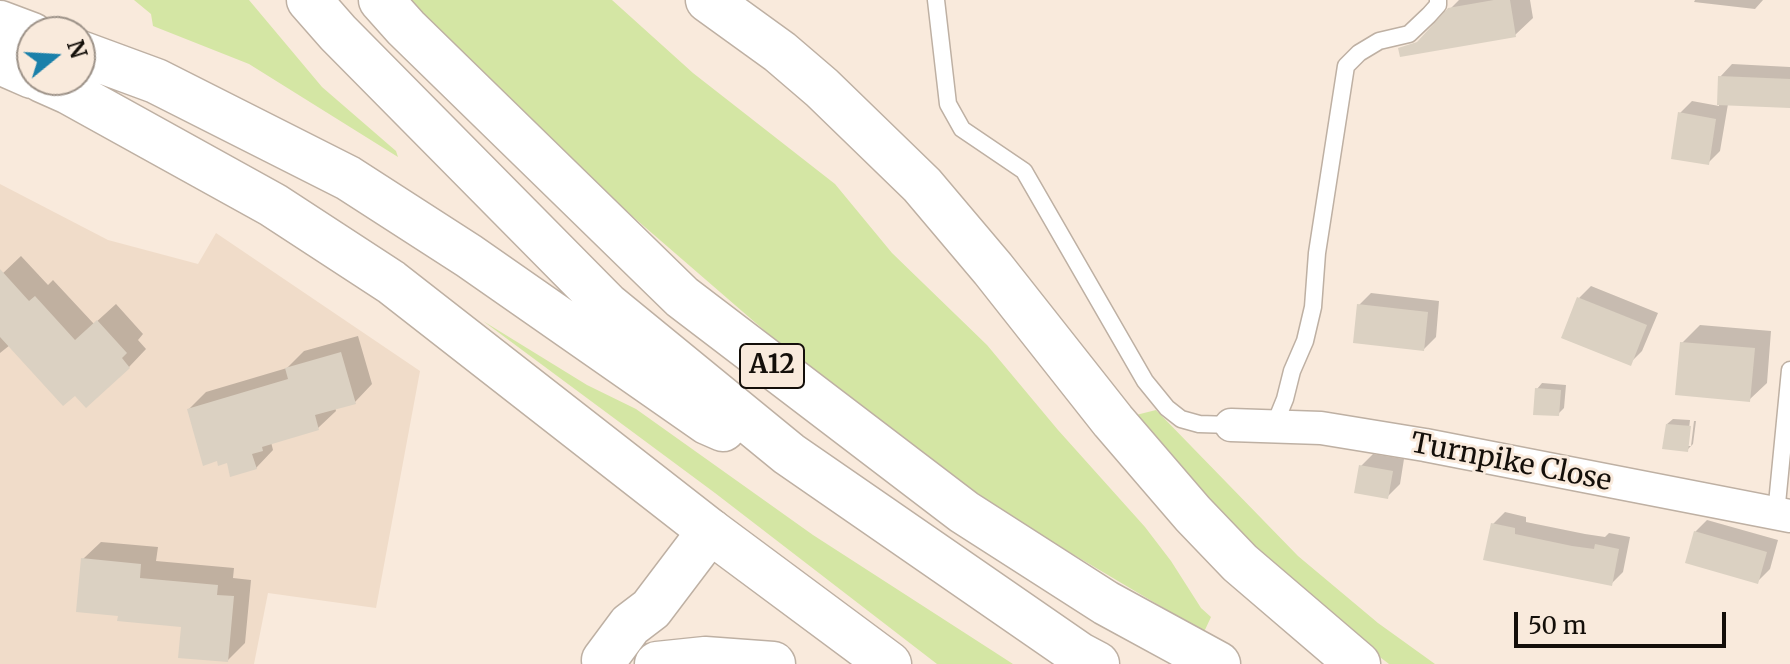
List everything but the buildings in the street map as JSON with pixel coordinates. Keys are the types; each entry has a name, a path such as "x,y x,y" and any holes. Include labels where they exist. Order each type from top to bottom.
{"main road":[{"name":"A12","path":"309,0 607,305 789,454 1097,664"},
{"name":"A12","path":"381,0 682,297 964,512 1106,603 1218,664"},
{"path":"708,0 780,52 822,88 922,185 1113,421 1193,514 1263,584 1358,664"},
{"name":"A12","path":"96,59 156,81 348,178 469,256 707,422 789,454"},
{"path":"76,96 273,205 391,282 710,531 889,664"},
{"path":"608,663 630,625 651,609 710,531"},
{"path":"657,664 705,659 773,664"}],"street":[{"name":"Turnpike Close","path":"1231,425 1309,426 1425,445 1783,515"}],"lane":[{"path":"936,0 948,104 962,129 1024,171 1145,381 1167,408 1181,419 1199,424 1231,425"},
{"path":"1274,426 1305,341 1313,307 1317,253 1346,66 1359,53 1379,41 1409,34 1438,5 1438,0"},
{"path":"1783,515 1790,370"}],"shaded area":[{"path":"0,184 108,240 198,264 216,233 420,371 376,608 268,593 254,664 0,664"}],"green space":[{"path":"134,0 249,0 322,87 396,151 398,157 249,64 153,26 151,14"},
{"path":"387,0 612,0 693,73 835,184 892,253 987,345 1171,561 1201,608 1211,617 1204,632 914,460 400,15"},
{"path":"483,321 587,385 636,409 813,535 1013,664 937,664 715,493"},
{"path":"1156,410 1298,556 1378,623 1435,664 1389,664 1355,638 1265,557 1230,524 1136,415"}]}
